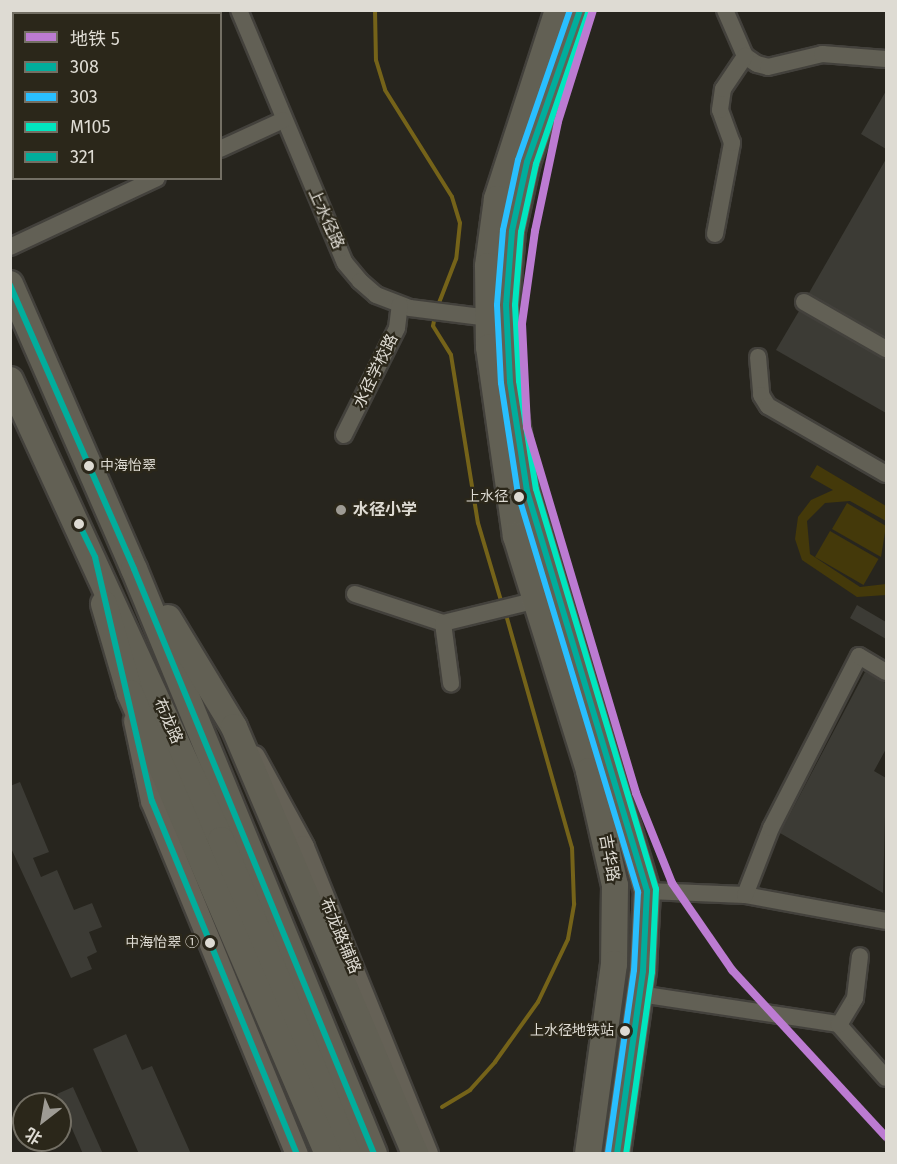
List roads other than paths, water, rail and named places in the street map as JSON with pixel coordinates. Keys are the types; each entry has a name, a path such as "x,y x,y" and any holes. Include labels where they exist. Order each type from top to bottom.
{"main road":[{"name":"吉华路","path":"558,10 497,199 488,266 487,319 498,432 516,536 592,781 615,885 615,964 588,1154"},
{"name":"吉华路","path":"580,10 527,162 512,231 487,319 510,382 527,491 647,891 640,994 616,1154"},
{"name":"布龙路","path":"10,284 134,569 327,1062"},
{"name":"布龙路","path":"10,380 95,557 327,1062"},
{"path":"95,557 130,693 152,801 297,1154"},
{"path":"134,569 234,727 415,1154"},
{"path":"130,693 281,1035 328,1154"},
{"name":"布龙路辅路","path":"234,727 290,819 427,1154"},
{"path":"327,1062 348,1154"},
{"path":"327,1062 374,1154"}],"street":[{"name":"上水径路","path":"239,10 345,263 376,295 405,306 487,319"},
{"path":"725,10 745,56 768,67 822,54 886,59"},
{"path":"715,234 732,143 720,110 723,89 745,56"},
{"path":"222,148 284,120"},
{"path":"10,247 153,180"},
{"path":"804,302 886,349"},
{"name":"水径学校路","path":"344,435 397,328 405,306"},
{"path":"758,357 761,395 768,406 886,474"},
{"path":"355,594 442,623 537,600"},
{"path":"442,623 452,684"},
{"path":"745,895 771,828 860,656 886,672"},
{"path":"647,891 745,895 886,921"},
{"path":"839,1025 855,998 860,956"},
{"path":"640,994 839,1025 886,1078"}],"waterway":[{"path":"375,10 376,60 385,90 452,197 460,223 456,259 437,308"},
{"path":"435,315 433,326 451,355 478,523 502,604"},
{"path":"442,1107 470,1090 495,1062 538,1002 568,939 574,904 572,848 505,611"}],"metro line":[{"name":"5","path":"593,10 558,122 535,231 522,324 527,427 636,793 672,883 732,970 886,1137"}],"place":[{"name":"中海怡翠","path":"89,466"},
{"name":"上水径","path":"519,497"},
{"name":"水径小学","path":"341,510"},
{"name":"中海怡翠 ①","path":"210,943"},
{"name":"上水径地铁站","path":"625,1031"}]}
